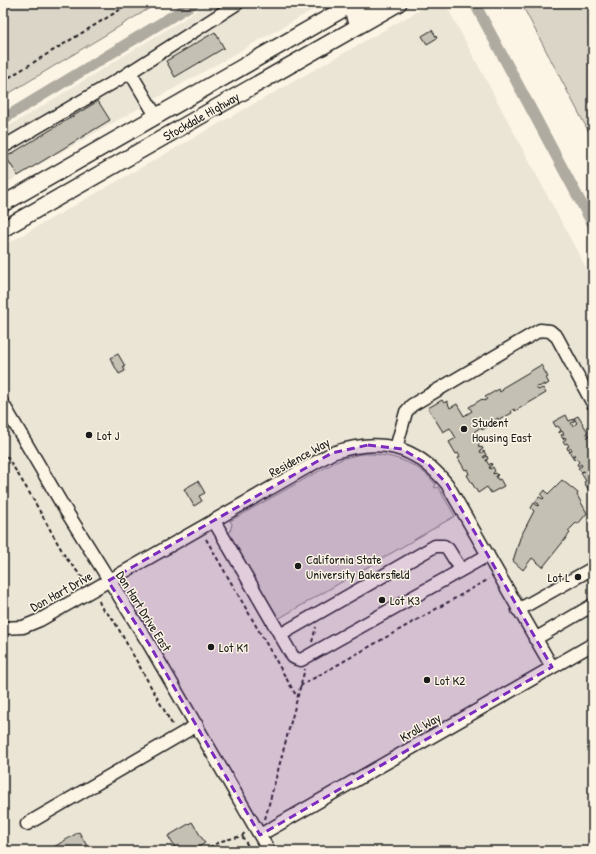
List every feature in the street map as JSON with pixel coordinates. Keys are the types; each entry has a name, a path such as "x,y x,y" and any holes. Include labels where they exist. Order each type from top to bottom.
{"main road":[{"name":"Stockdale Highway","path":"3,204 354,3"},
{"path":"318,49 328,35 339,26 378,3"},
{"name":"Stockdale Highway","path":"3,229 399,3"}],"street":[{"path":"3,147 130,72 238,3"},
{"path":"130,72 156,116"},
{"path":"396,448 406,412 415,402 540,330 550,331 557,337 593,404"},
{"name":"Don Hart Drive East","path":"3,404 108,581 149,644 269,851"},
{"name":"Residence Way","path":"108,581 332,453 357,446 368,445 396,448 411,453 436,471 447,484 552,667"},
{"path":"214,521 280,635 297,660 308,658 488,555"},
{"path":"280,635 435,546 444,546 448,549 461,570"},
{"path":"518,610 593,568"},
{"name":"Don Hart Drive","path":"3,628 23,627 40,620 108,581"},
{"path":"535,639 593,605"},
{"name":"Kroll Way","path":"260,835 593,644"},
{"path":"27,824 197,725"}],"path":[{"path":"3,81 131,3"},
{"path":"3,450 29,492 66,558 86,582"},
{"path":"206,539 297,697"},
{"path":"300,686 490,578"},
{"path":"99,601 101,607 112,619 179,735"},
{"path":"265,819 320,611"},
{"path":"203,851 221,841 242,836 247,830"},
{"path":"242,836 251,851"}],"highlighted area":[{"path":"368,445 402,449 429,465 447,484 552,667 260,835 149,644 108,581 332,453"}],"shaded area":[{"path":"3,3 158,3 3,97"},
{"path":"207,3 325,3 3,185 3,130 184,19"},
{"name":"California State University Bakersfield","path":"432,3 445,3 593,281 593,851 3,851 3,246"},
{"path":"521,3 588,3 593,12 593,17 588,20 593,29 593,140"},
{"path":"361,454 393,457 403,460 421,470 436,485 434,487 438,487 455,516 278,619 227,534 230,532 232,524 230,521 328,466 344,458"}],"building":[{"path":"432,30 437,38 427,44 422,36"},
{"path":"215,32 224,48 175,77 166,61"},
{"path":"98,101 110,120 18,176 6,157"},
{"path":"118,354 125,366 123,367 125,371 119,374 110,358"},
{"name":"Student Housing East","path":"541,365 548,377 546,378 549,383 544,386 544,384 536,387 538,390 543,388 546,393 515,411 514,409 511,411 512,413 499,420 498,418 495,420 496,422 482,430 481,427 474,432 480,444 478,445 483,449 480,451 481,453 484,451 486,455 483,457 484,458 487,456 488,459 486,460 489,465 491,463 492,465 489,467 490,469 493,467 495,471 493,474 496,473 498,475 496,476 498,480 500,479 504,486 491,493 487,487 478,493 467,475 469,474 467,469 465,470 458,458 460,457 458,453 456,454 449,442 456,438 450,428 443,432 428,408 442,400 444,403 447,401 450,408 457,404 464,416 472,411 469,407 482,399 484,401 487,399 485,397 499,389 500,392 503,390 502,388"},
{"name":"Student Housing East","path":"566,415 569,421 574,419 574,422 571,423 573,426 577,423 574,418 578,416 588,432 586,433 593,439 593,493 590,487 588,489 584,482 586,481 581,473 584,471 581,472 578,468 582,466 581,464 578,466 577,464 579,462 576,458 574,460 572,457 576,455 575,454 572,456 569,451 572,450 571,448 568,450 567,447 569,446 563,441 566,439 565,437 563,439 561,435 564,434 562,431 559,433 561,430 558,426 556,427 553,422"},
{"path":"562,480 578,493 577,495 587,513 578,524 576,523 568,531 570,533 543,567 532,558 523,570 513,561 520,538 534,511 531,508 534,503 538,506 539,504 535,502 539,497 544,498 541,495 545,490 548,494"},
{"path":"198,481 205,493 199,496 202,501 194,506 184,489"},
{"path":"192,822 205,843 192,851 177,851 168,836"},
{"path":"79,832 90,851 47,851"},
{"path":"233,847 235,851 226,851"}],"waterway":[{"path":"3,119 194,3"},
{"path":"476,6 593,225"}],"place":[{"name":"Student Housing East","path":"464,429"},
{"name":"Lot J","path":"89,435"},
{"name":"California State University Bakersfield","path":"298,566"},
{"name":"Lot L","path":"578,577"},
{"name":"Lot K3","path":"382,600"},
{"name":"Lot K1","path":"211,647"},
{"name":"Lot K2","path":"427,680"}]}
